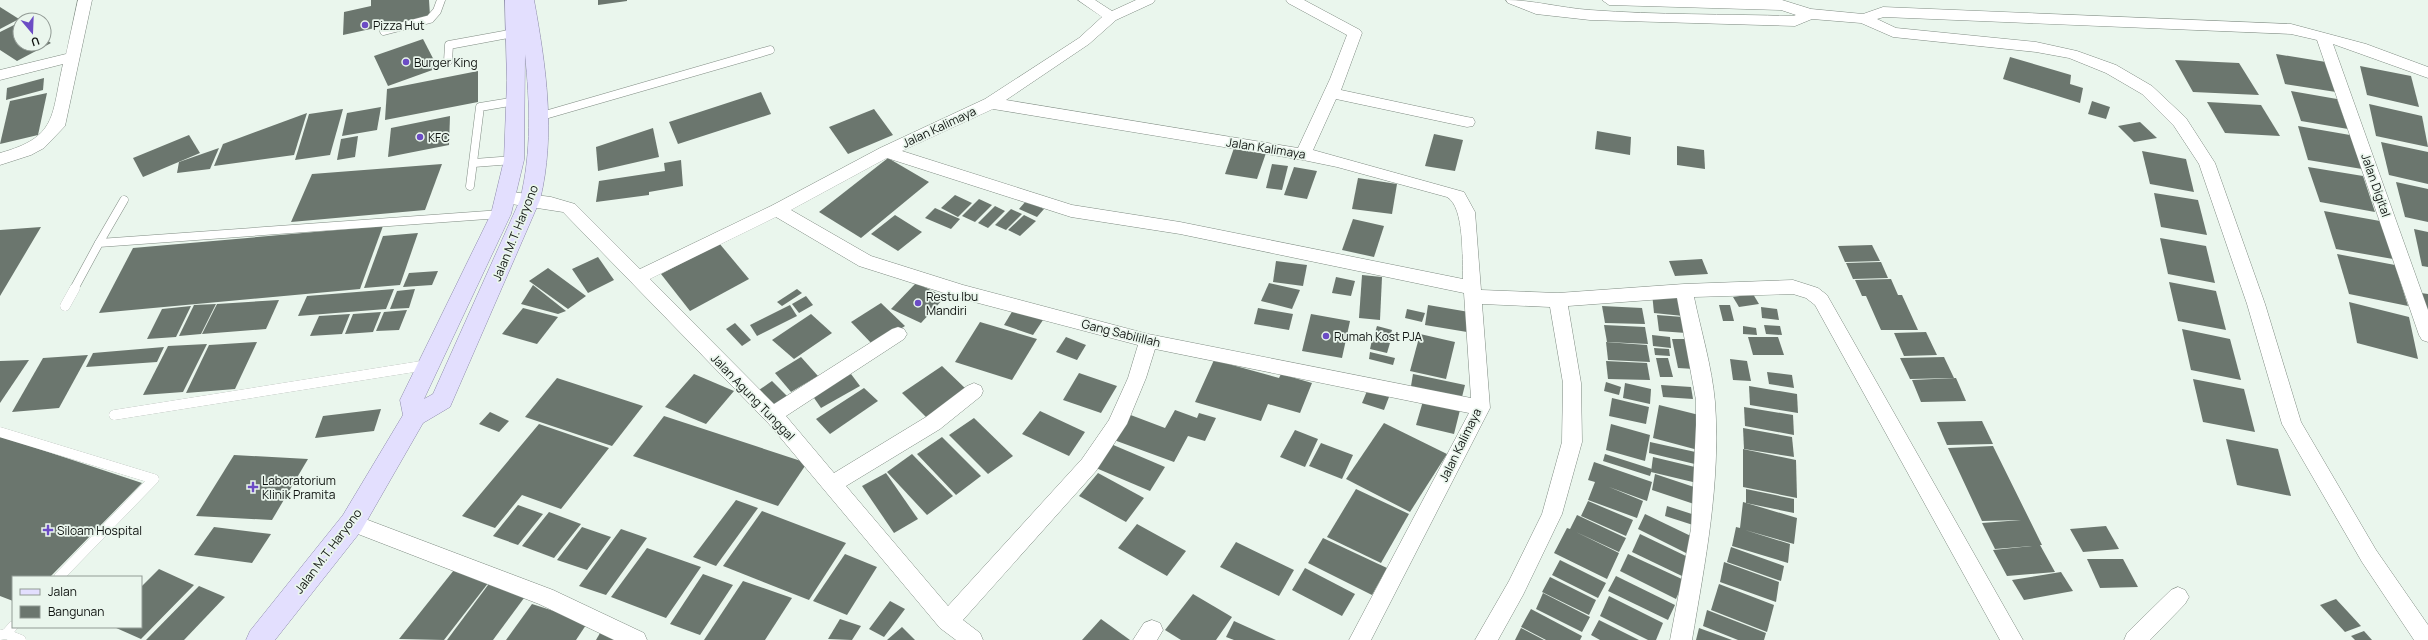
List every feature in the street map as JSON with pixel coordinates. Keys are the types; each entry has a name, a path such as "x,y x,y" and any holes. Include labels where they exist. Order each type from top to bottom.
{"main road":[{"name":"Jalan M.T. Haryono","path":"415,416 412,400 431,365 503,205 514,160 516,101 514,0"},
{"name":"Jalan M.T. Haryono","path":"259,640 352,524 415,416 442,400 530,200 536,181 539,157 538,116 531,28 525,0"}],"street":[{"path":"0,159 29,151 47,139 57,126 85,0"},
{"path":"1085,0 1111,17"},
{"path":"991,103 1084,41 1111,17 1148,0"},
{"path":"1293,0 1355,33 1331,94 1303,154"},
{"path":"1513,0 1536,9 1590,15 1795,21 1810,14"},
{"path":"1609,0 1782,6 1810,14 1864,19 1893,32 2036,47 2072,54 2111,69 2147,90 2180,122 2207,163 2256,304 2292,424 2369,556 2426,640"},
{"path":"1638,2 1643,17"},
{"path":"1864,19 1883,12 2291,29 2323,36 2389,55 2428,73"},
{"name":"Jalan Digital","path":"2323,36 2428,335"},
{"path":"0,75 72,57"},
{"path":"1331,94 1467,122"},
{"name":"Jalan Kalimaya","path":"637,278 777,210 886,152 991,103 1303,154 1337,161 1458,196 1468,212 1472,293 1481,408 1361,640"},
{"path":"886,152 1071,211 1180,228 1472,293 1558,300 1684,291 1792,287 1812,293 1821,300 2012,640"},
{"name":"Jalan Agung Tunggal","path":"503,205 530,200 569,208 773,415 948,621 972,640"},
{"name":"Gang Sabilillah","path":"777,210 865,261 963,292 1148,341 1411,392 1481,408"},
{"path":"1681,640 1701,529 1706,425 1705,400 1684,291"},
{"path":"1486,640 1516,588 1552,514 1572,442 1572,383 1558,300"},
{"path":"773,415 833,374 898,334"},
{"path":"948,621 1089,466 1117,424 1137,378 1148,341"},
{"path":"832,484 933,423 974,391"},
{"path":"352,524 546,597 636,640"},
{"path":"2135,640 2178,597"}],"lane":[{"path":"384,30 430,19 437,11 441,0"},
{"path":"448,61 448,45 514,33"},
{"path":"538,116 770,50"},
{"path":"470,186 480,107 516,101"},
{"path":"474,163 514,160"},
{"path":"65,306 124,200"},
{"path":"99,244 503,205"},
{"path":"114,415 431,365"},
{"path":"0,432 154,479 60,576"},
{"path":"6,632 20,640"}],"building":[{"name":"Pizza Hut","path":"371,0 429,0 430,16 343,35 344,12 371,6"},
{"path":"598,0 627,0 627,1 598,5"},
{"path":"0,7 12,15 12,23 0,29"},
{"path":"12,26 12,52 34,52 17,61 0,50 0,32"},
{"name":"Burger King","path":"423,39 438,68 388,86 374,56"},
{"path":"2276,54 2326,62 2336,92 2285,84"},
{"path":"2010,57 2071,75 2070,84 2083,88 2080,103 2003,79"},
{"path":"2175,60 2239,63 2259,95 2193,92"},
{"path":"2360,66 2411,76 2419,107 2367,95"},
{"path":"478,71 478,102 385,120 387,89"},
{"path":"44,78 43,90 6,100 7,88"},
{"path":"2291,91 2337,99 2348,129 2301,121"},
{"path":"761,92 771,114 678,144 669,122"},
{"path":"47,93 38,135 0,144 10,101"},
{"path":"2092,101 2110,107 2106,119 2088,114"},
{"path":"2207,102 2261,105 2280,136 2225,133"},
{"path":"2369,104 2422,116 2428,147 2376,136"},
{"path":"381,107 377,130 342,136 347,113"},
{"path":"343,109 330,155 295,160 309,114"},
{"path":"874,109 893,135 848,154 829,127"},
{"path":"307,113 294,155 214,166 223,144"},
{"name":"KFC","path":"450,116 449,145 388,157 391,128"},
{"path":"2140,122 2157,138 2134,142 2118,126"},
{"path":"2298,126 2350,135 2362,169 2308,160"},
{"path":"653,128 659,157 598,171 596,147"},
{"path":"1597,131 1631,137 1630,155 1595,149"},
{"path":"1434,134 1463,140 1455,171 1425,166"},
{"path":"189,135 200,153 143,177 133,158"},
{"path":"358,136 355,157 337,160 341,139"},
{"path":"2381,142 2428,152 2428,184 2389,175"},
{"path":"1677,146 1704,150 1705,169 1677,165"},
{"path":"219,148 210,169 177,173 179,162"},
{"path":"1234,148 1266,153 1257,179 1225,174"},
{"path":"2142,151 2186,159 2194,192 2150,184"},
{"path":"888,158 929,182 861,238 819,212"},
{"path":"681,160 683,186 649,192 649,195 596,202 599,181 665,171 664,163"},
{"path":"442,164 425,210 291,222 312,174"},
{"path":"1272,164 1288,166 1282,190 1266,188"},
{"path":"1294,167 1317,171 1307,199 1284,195"},
{"path":"2308,167 2363,176 2375,212 2320,202"},
{"path":"1358,178 1397,184 1392,214 1352,209"},
{"path":"2396,182 2428,189 2428,222 2405,217"},
{"path":"2154,193 2198,200 2207,235 2161,227"},
{"path":"955,195 972,203 958,217 941,208"},
{"path":"979,199 992,205 975,222 962,216"},
{"path":"1026,201 1044,209 1037,217 1019,209"},
{"path":"995,206 1005,211 988,228 978,223"},
{"path":"935,208 960,219 951,229 925,218"},
{"path":"1011,209 1022,214 1006,230 995,225"},
{"path":"2324,211 2380,221 2393,259 2336,249"},
{"path":"895,215 922,232 898,251 871,234"},
{"path":"1024,215 1036,221 1020,236 1008,230"},
{"path":"1353,219 1384,226 1374,257 1342,250"},
{"path":"383,226 360,289 99,313 133,248"},
{"path":"41,227 0,296 0,230"},
{"path":"2414,229 2428,232 2428,267 2422,266"},
{"path":"418,233 400,285 364,288 383,236"},
{"path":"2160,238 2206,246 2215,283 2168,274"},
{"path":"719,243 749,279 690,311 661,274"},
{"path":"1872,245 1880,261 1845,262 1838,246"},
{"path":"2337,254 2395,265 2408,306 2349,294"},
{"path":"598,257 614,280 588,293 572,269"},
{"path":"1702,259 1708,274 1675,276 1669,261"},
{"path":"1276,261 1307,265 1303,286 1273,282"},
{"path":"1881,262 1888,278 1853,279 1846,263"},
{"path":"548,268 586,296 568,309 529,281"},
{"path":"438,271 432,285 403,287 409,273"},
{"path":"1362,275 1382,277 1380,320 1359,318"},
{"path":"1336,277 1355,281 1351,296 1332,293"},
{"path":"1891,279 1898,295 1902,295 1918,330 1881,330 1866,296 1862,296 1855,280"},
{"path":"2169,282 2216,291 2226,330 2178,321"},
{"name":"Restu Ibu Mandiri","path":"916,283 945,297 921,323 891,309"},
{"path":"1269,283 1300,290 1292,309 1261,301"},
{"path":"533,285 566,311 558,314 521,304"},
{"path":"394,289 386,309 298,316 307,296"},
{"path":"415,289 409,308 390,309 397,291"},
{"path":"797,289 802,293 782,306 777,302"},
{"path":"1652,293 1681,296 1683,316 1654,313"},
{"path":"2421,293 2428,294 2428,311"},
{"path":"1753,294 1759,304 1739,307 1733,297"},
{"path":"806,296 813,305 799,313 792,304"},
{"path":"279,300 266,329 202,334 217,304"},
{"path":"2349,302 2409,317 2418,359 2357,343"},
{"path":"881,303 905,326 874,346 851,322"},
{"path":"216,304 201,334 179,336 194,305"},
{"path":"790,305 797,316 757,336 750,325"},
{"path":"1428,305 1469,312 1467,332 1425,325"},
{"path":"1719,305 1730,305 1734,321 1723,321"},
{"path":"191,306 176,337 147,339 162,309"},
{"path":"1602,306 1642,308 1645,324 1605,323"},
{"path":"1761,307 1777,309 1779,320 1762,318"},
{"path":"523,308 558,317 537,344 502,334"},
{"path":"1258,308 1293,314 1289,330 1254,324"},
{"path":"1407,309 1425,313 1422,322 1405,318"},
{"path":"407,310 399,330 376,331 384,312"},
{"path":"1013,310 1043,320 1033,335 1004,325"},
{"path":"381,312 373,332 345,334 353,314"},
{"path":"350,314 342,334 310,336 319,316"},
{"path":"811,314 832,333 794,359 772,340"},
{"name":"Rumah Kost PJA","path":"1311,314 1350,321 1342,358 1302,351"},
{"path":"1657,315 1683,317 1686,333 1659,331"},
{"path":"980,322 1037,339 1012,380 955,362"},
{"path":"735,323 751,340 742,346 726,329"},
{"path":"1604,325 1645,327 1648,344 1607,342"},
{"path":"1764,325 1780,326 1782,335 1766,334"},
{"path":"1377,326 1392,330 1389,340 1374,336"},
{"path":"1743,326 1756,328 1757,335 1743,334"},
{"path":"2182,329 2230,339 2241,380 2191,370"},
{"path":"1926,332 1937,355 1904,356 1894,333"},
{"path":"1420,334 1455,342 1446,379 1410,371"},
{"path":"1652,335 1670,337 1671,348 1653,346"},
{"path":"1066,337 1086,345 1077,360 1056,352"},
{"path":"1748,337 1778,337 1784,355 1753,355"},
{"path":"1672,339 1687,339 1694,369 1678,368"},
{"path":"1372,340 1390,343 1387,353 1370,349"},
{"path":"257,342 235,389 186,393 209,345"},
{"path":"1606,342 1647,345 1650,362 1608,360"},
{"path":"207,344 183,392 143,395 168,346"},
{"path":"164,347 157,362 86,367 93,353"},
{"path":"1654,348 1669,349 1670,356 1655,355"},
{"path":"1370,352 1395,358 1393,365 1369,359"},
{"path":"88,355 59,408 12,412 43,358"},
{"path":"801,357 818,376 791,392 775,373"},
{"path":"1944,357 1954,378 1910,379 1900,358"},
{"path":"1656,358 1668,358 1673,377 1660,377"},
{"path":"1730,359 1747,361 1751,381 1733,380"},
{"path":"29,360 0,403 0,361"},
{"path":"1214,360 1279,378 1281,374 1312,383 1300,413 1268,404 1261,421 1195,402"},
{"path":"1606,361 1647,363 1650,380 1608,379"},
{"path":"942,366 967,390 927,418 902,393"},
{"path":"1767,372 1792,375 1794,388 1769,384"},
{"path":"1079,373 1117,386 1101,413 1063,400"},
{"path":"694,374 734,391 706,424 665,407"},
{"path":"851,374 860,386 821,408 812,395"},
{"path":"1413,374 1465,385 1462,397 1411,386"},
{"path":"557,378 643,406 612,446 525,417"},
{"path":"1956,378 1966,401 1921,402 1912,380"},
{"path":"2193,379 2244,389 2255,432 2203,422"},
{"path":"772,381 787,396 775,405 759,390"},
{"path":"1606,382 1621,387 1619,395 1604,391"},
{"path":"1625,383 1651,389 1650,404 1623,398"},
{"path":"1661,385 1691,387 1693,399 1663,397"},
{"path":"1749,386 1797,394 1798,413 1750,405"},
{"path":"864,388 878,401 830,434 816,419"},
{"path":"1367,391 1389,397 1384,410 1362,403"},
{"path":"1612,398 1649,407 1646,424 1609,416"},
{"path":"1423,401 1460,410 1454,434 1416,425"},
{"path":"1659,405 1703,416 1698,450 1653,438"},
{"path":"1744,407 1793,415 1794,435 1745,426"},
{"path":"381,409 374,431 315,438 323,416"},
{"path":"1175,410 1197,418 1199,413 1216,418 1205,441 1188,436 1174,462 1114,440 1128,414 1165,428"},
{"path":"1040,411 1085,432 1069,456 1022,434"},
{"path":"490,412 509,421 499,432 479,424"},
{"path":"664,416 807,463 778,506 633,456"},
{"path":"974,418 1013,456 988,474 949,435"},
{"path":"1982,421 1993,444 1947,445 1937,422"},
{"path":"1384,423 1447,454 1410,512 1346,479"},
{"path":"539,424 609,448 561,509 522,495 495,528 462,516"},
{"path":"1611,424 1650,435 1645,461 1606,450"},
{"path":"1743,428 1792,437 1794,457 1744,449"},
{"path":"1295,430 1318,439 1305,467 1280,457"},
{"name":"Siloam Hospital","path":"0,436 142,483 51,576 12,576 12,601 0,596"},
{"path":"942,437 981,476 956,495 917,454"},
{"path":"2226,439 2278,449 2291,496 2237,485"},
{"path":"1650,442 1700,453 1699,465 1649,453"},
{"path":"1321,443 1353,455 1342,479 1309,466"},
{"path":"1111,444 1165,467 1150,491 1096,468"},
{"path":"1993,446 2042,545 2040,545 2055,572 2007,576 1993,550 2032,546 1995,549 1982,523 2021,520 1982,521 1948,448"},
{"path":"1743,449 1796,460 1797,498 1743,487"},
{"path":"912,454 953,496 927,515 887,472"},
{"path":"1605,454 1652,469 1650,476 1603,461"},
{"name":"Laboratorium Klinik Pramita","path":"234,455 308,459 272,520 196,516"},
{"path":"1653,457 1699,468 1697,483 1651,472"},
{"path":"1594,462 1652,482 1647,501 1609,487 1643,501 1637,518 1588,500 1595,482 1588,480"},
{"path":"886,473 918,519 894,533 862,486"},
{"path":"1098,473 1144,498 1126,522 1079,496"},
{"path":"1655,474 1697,488 1694,504 1652,490"},
{"path":"1356,489 1409,514 1381,563 1327,537"},
{"path":"1746,489 1794,499 1794,513 1746,503"},
{"path":"736,500 758,508 716,566 693,557"},
{"path":"1588,501 1633,520 1626,536 1581,516"},
{"path":"1743,502 1797,518 1794,544 1745,530 1790,544 1788,563 1732,546 1736,527 1740,528"},
{"path":"518,505 543,514 518,545 493,536"},
{"path":"1667,506 1695,515 1693,525 1665,516"},
{"path":"762,511 846,543 809,600 723,566"},
{"path":"549,512 581,524 554,558 522,546"},
{"path":"1645,514 1695,538 1688,554 1638,529"},
{"path":"1577,515 1626,538 1619,552 1576,532 1619,553 1607,579 1554,553 1567,528 1570,529"},
{"path":"1137,524 1186,551 1167,576 1118,548"},
{"path":"2106,526 2119,549 2083,552 2070,529"},
{"path":"214,527 271,534 252,563 194,555"},
{"path":"582,527 611,537 587,570 557,560"},
{"path":"621,529 647,538 606,595 579,586"},
{"path":"1640,534 1690,558 1682,576 1632,552"},
{"path":"1323,538 1387,568 1372,595 1308,563"},
{"path":"1236,542 1294,570 1279,596 1220,567"},
{"path":"1731,547 1784,566 1781,581 1727,562"},
{"path":"647,548 701,567 666,618 611,597"},
{"path":"845,554 877,567 847,615 813,601"},
{"path":"1628,554 1684,580 1676,599 1620,571"},
{"path":"2087,559 2123,559 2138,587 2100,588"},
{"path":"1560,560 1606,583 1598,598 1552,575"},
{"path":"1724,562 1779,582 1776,602 1720,582"},
{"path":"1305,568 1355,594 1342,616 1292,590"},
{"path":"159,569 194,585 141,639 116,628 142,628 142,586"},
{"path":"454,570 489,582 444,640 399,639"},
{"path":"2061,572 2073,591 2024,600 2012,580"},
{"path":"703,574 733,585 700,635 670,624"},
{"path":"1616,576 1675,605 1668,620 1608,591"},
{"path":"1550,577 1596,600 1589,615 1542,592"},
{"path":"491,581 527,594 493,640 447,640"},
{"path":"743,581 792,598 765,640 704,640"},
{"path":"1719,584 1774,605 1767,632 1711,610"},
{"path":"199,586 225,597 184,640 146,640"},
{"path":"1543,593 1590,617 1582,632 1536,609"},
{"path":"1193,594 1232,617 1216,640 1181,640 1165,630"},
{"path":"1609,596 1663,623 1656,640 1648,640 1600,616"},
{"path":"2336,599 2361,626 2345,632 2320,605"},
{"path":"890,601 905,609 884,637 869,629"},
{"path":"532,604 588,622 576,640 506,640"},
{"path":"1531,609 1582,636 1580,640 1546,640 1521,627"},
{"path":"1707,610 1766,633 1764,640 1738,640 1703,626"},
{"path":"840,619 861,626 852,640 828,639"},
{"path":"1101,619 1130,640 1082,640"},
{"path":"1599,620 1639,640 1600,640 1591,635"},
{"path":"1234,621 1276,640 1234,640 1226,637"},
{"path":"902,627 915,640 887,640"},
{"path":"1521,628 1544,640 1515,640"},
{"path":"1699,628 1732,640 1696,640"},
{"path":"2364,631 2372,640 2355,640 2351,636"},
{"path":"600,633 621,640 596,640"}],"place":[{"name":"Pizza Hut","path":"365,25"},
{"name":"Burger King","path":"406,62"},
{"name":"KFC","path":"420,137"},
{"name":"Restu Ibu Mandiri","path":"918,303"},
{"name":"Rumah Kost PJA","path":"1326,336"},
{"name":"Laboratorium Klinik Pramita","path":"253,487"},
{"name":"Siloam Hospital","path":"48,530"}]}
